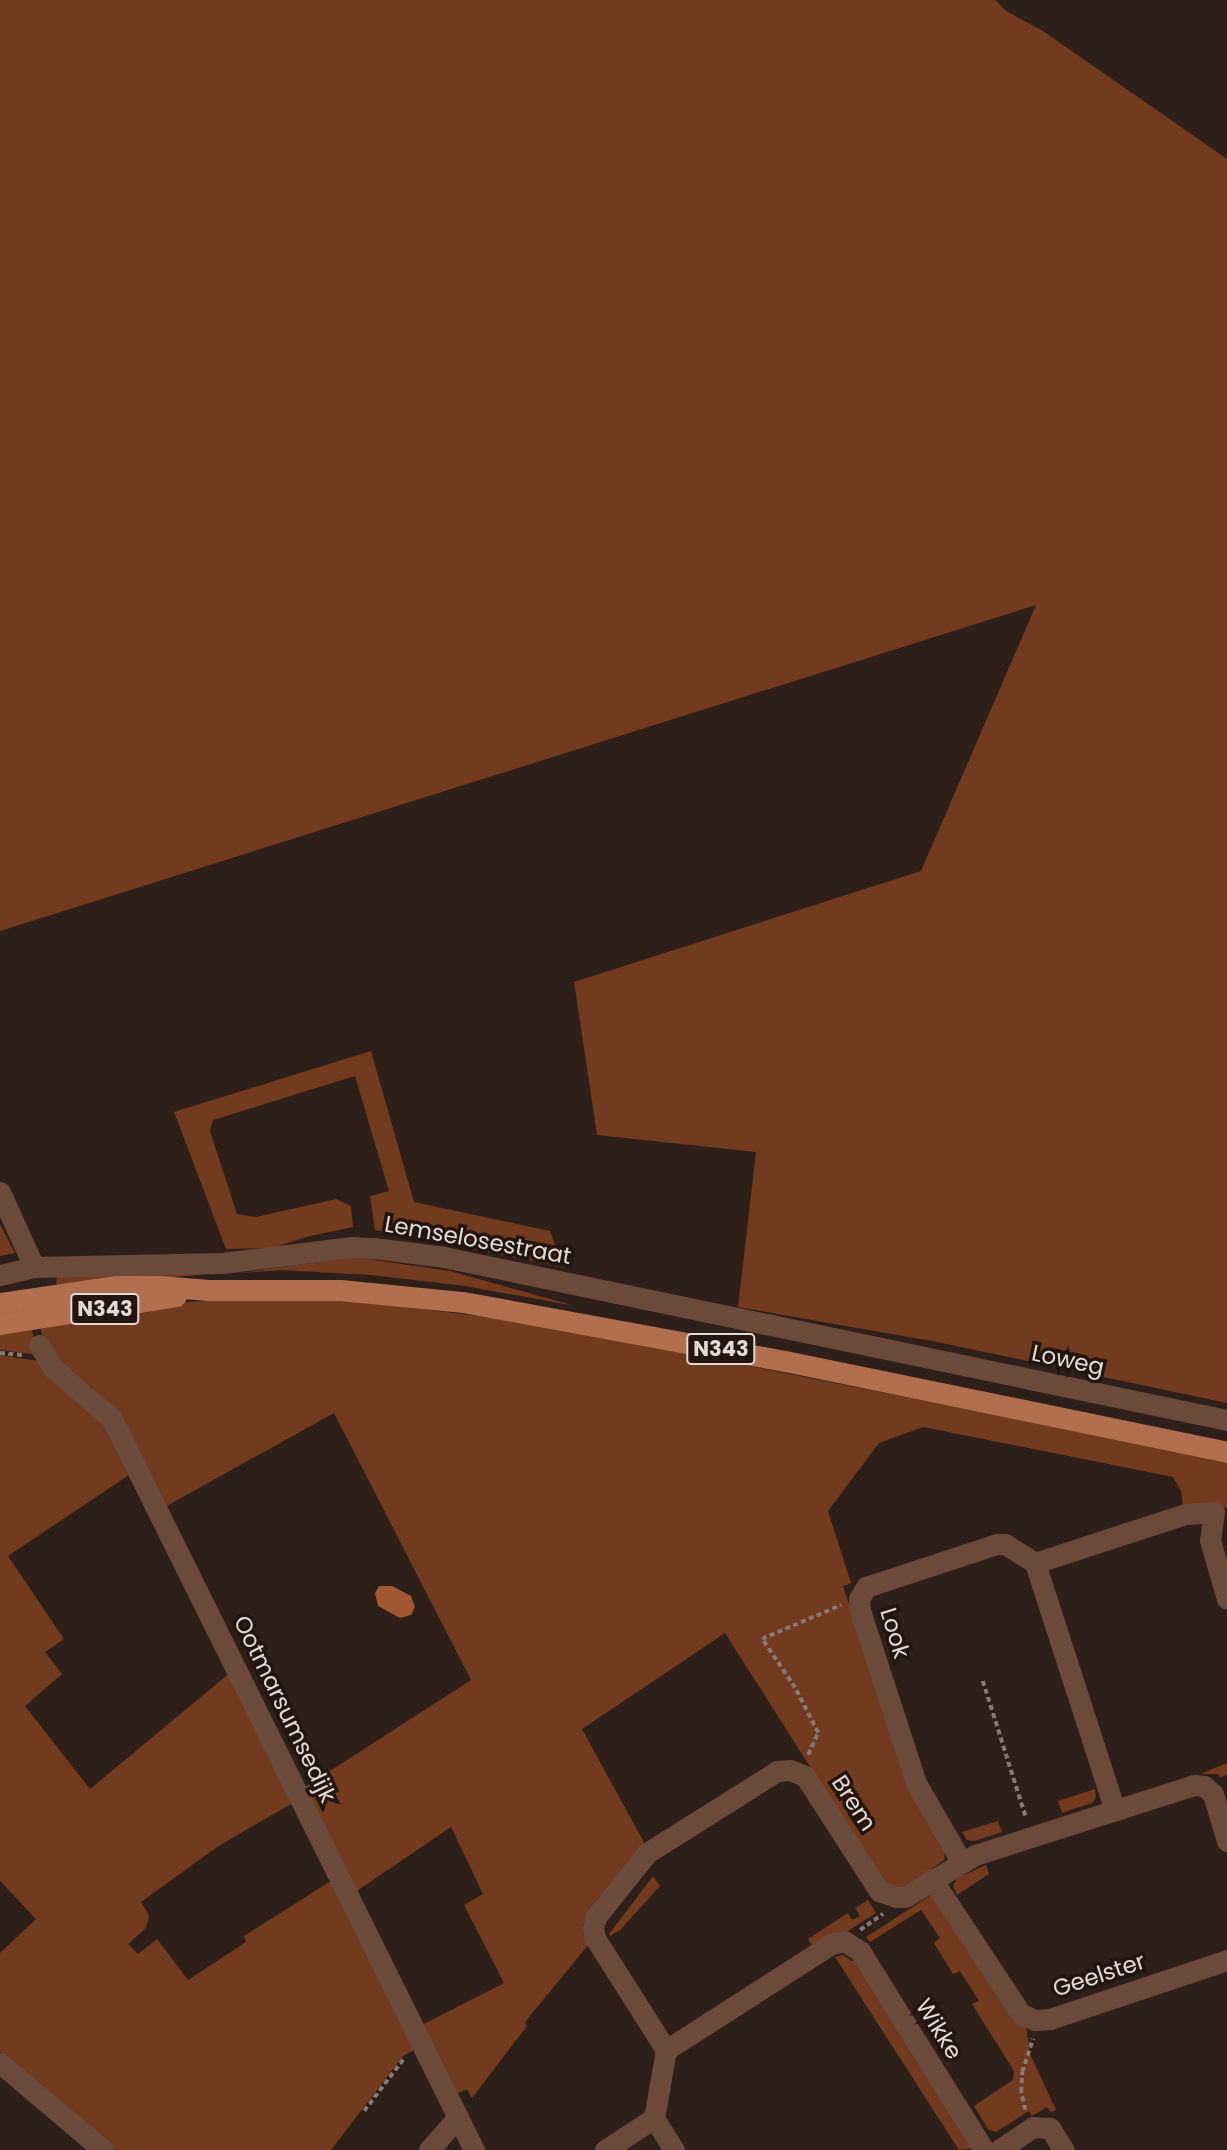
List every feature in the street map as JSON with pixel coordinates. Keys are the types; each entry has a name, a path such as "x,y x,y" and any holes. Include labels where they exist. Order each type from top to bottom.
{"main road":[{"name":"N343","path":"0,1303 117,1286 209,1290 340,1290 463,1302 785,1361 1227,1452"},
{"name":"N343","path":"0,1324 84,1313 209,1290"}],"street":[{"path":"0,1192 34,1267"},
{"name":"Lemselosestraat","path":"0,1275 34,1267 222,1263 352,1247 374,1248 444,1256 899,1352"},
{"name":"Ootmarsumsedijk","path":"39,1345 53,1367 112,1419 474,2150"},
{"name":"Loweg","path":"899,1352 1227,1420"},
{"path":"1115,1810 1035,1563 1185,1514 1220,1513 1210,1540 1227,1599"},
{"name":"Look","path":"961,1861 916,1783 860,1611 859,1599 866,1587 997,1544 1015,1549 1035,1563"},
{"path":"674,2150 654,2118 666,2050 595,1938 593,1928 596,1917 647,1853 778,1771 790,1770"},
{"name":"Brem","path":"790,1770 805,1776 880,1891 896,1897"},
{"path":"896,1897 905,1897 961,1861 1194,1785 1220,1792 1227,1841"},
{"name":"Geelster","path":"932,1879 1021,2014 1035,2020 1050,2019 1227,1960"},
{"path":"666,2050 831,1944 844,1941"},
{"name":"Wikke","path":"844,1941 860,1951 984,2150"},
{"path":"0,2063 103,2150"},
{"path":"429,2150 458,2117"},
{"path":"605,2150 654,2118"},
{"path":"999,2150 1033,2127 1050,2128 1063,2150"}],"path":[{"path":"790,1770 810,1754 818,1733 794,1688 762,1639 810,1616 859,1599"},
{"path":"984,1681 1032,1836"},
{"path":"844,1941 892,1908 896,1897"},
{"path":"1033,2127 1021,2092 1022,2071 1033,2038 1035,2020"},
{"path":"364,2111 405,2057 424,2047"}],"shaded area":[{"path":"0,0 995,0 1006,11 1043,31 1227,159 1227,1403 937,1342 738,1307 756,1152 597,1135 574,982 921,871 1036,605 0,931"},
{"path":"371,1051 414,1202 550,1231 563,1267 375,1230 370,1196 389,1191 355,1076 213,1120 210,1131 237,1214 256,1217 336,1199 351,1206 353,1227 306,1237 272,1248 226,1249 174,1112"},
{"path":"0,1224 15,1253 0,1256"},
{"path":"354,1257 450,1271 575,1306 465,1286 371,1275 281,1270 240,1273"},
{"path":"219,1273 58,1288 56,1283 57,1276"},
{"path":"217,1300 356,1301 529,1322 1227,1461 1227,1508 1207,1504 1183,1507 1181,1491 1173,1477 923,1427 879,1443 828,1511 851,1583 843,1586 870,1669 945,1852 944,1860 907,1887 892,1888 882,1880 725,1633 582,1729 646,1846 583,1925 589,1944 525,2022 527,2026 472,2098 467,2089 454,2096 420,2026 504,1983 464,1905 483,1894 451,1827 354,1893 302,1789 471,1680 334,1413 163,1508 109,1405 91,1386 50,1358 39,1324 175,1303"},
{"path":"31,1326 37,1350 31,1354 0,1350 0,1329"},
{"path":"0,1355 39,1361 93,1406 132,1473 8,1556 64,1639 45,1652 62,1674 25,1706 90,1789 231,1672 296,1801 217,1847 141,1902 149,1915 146,1928 128,1944 138,1954 157,1939 188,1980 246,1942 244,1936 334,1879 416,2049 403,2056 331,2150 116,2150 0,2052 0,1953 36,1919 0,1881"},
{"path":"379,1586 392,1586 411,1596 415,1607 411,1615 400,1618 378,1606 375,1593"},
{"path":"1227,1763 1227,1775 1220,1777 1218,1774 1200,1774"},
{"path":"1095,1789 1096,1798 1092,1803 1062,1813 1058,1801"},
{"path":"998,1821 1002,1832 974,1841 967,1840 962,1832"},
{"path":"986,1865 989,1874 957,1895 953,1886 957,1878"},
{"path":"653,1876 660,1886 620,1930 610,1936 609,1934"},
{"path":"931,1895 1026,2026 1030,2054 1056,2110 1051,2112 1047,2107 1032,2116 1029,2111 996,2132 988,2129 974,2106 1013,2080 1014,2071 972,2004 979,2001 960,1971 953,1974 934,1943 940,1938 921,1910 870,1942 866,1937"},
{"path":"868,1900 876,1913 842,1935 815,1946 810,1943 808,1939 848,1913 852,1920 860,1916 855,1908"},
{"path":"843,1955 852,1961 856,1958 974,2148 959,2150 835,1957"}]}
